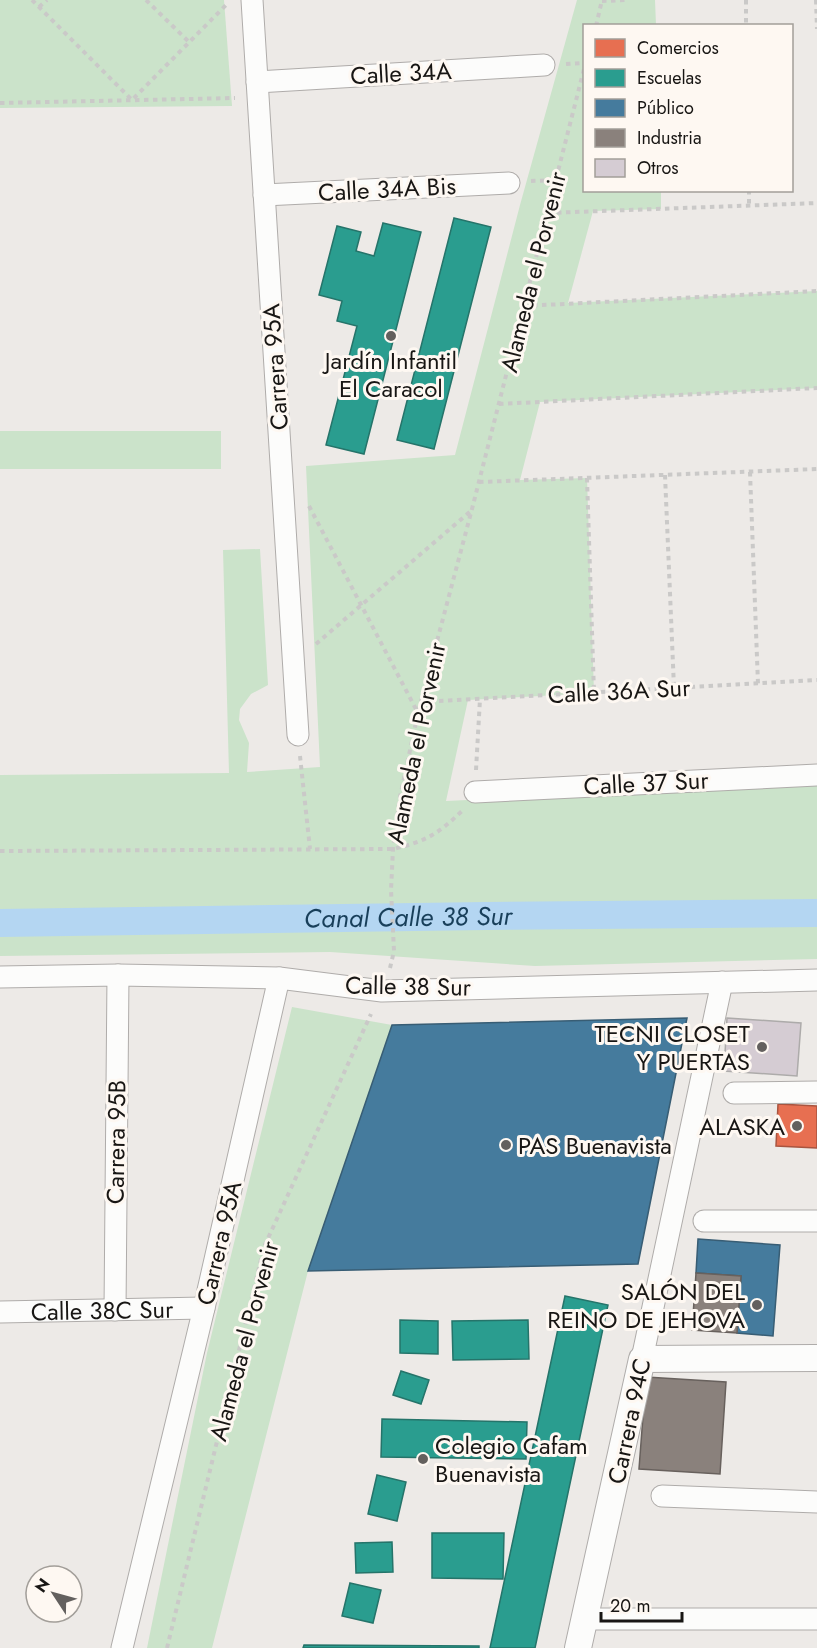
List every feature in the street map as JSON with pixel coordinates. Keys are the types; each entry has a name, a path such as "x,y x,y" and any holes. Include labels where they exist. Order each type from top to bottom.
{"street":[{"name":"Carrera 95A","path":"252,0 298,735"},
{"name":"Calle 34A","path":"257,82 544,65"},
{"name":"Calle 34A Bis","path":"264,195 509,183"},
{"name":"Calle 37 Sur","path":"475,792 817,775"},
{"name":"Calle 38 Sur","path":"0,977 118,975 279,978 382,991 817,980"},
{"name":"Carrera 95B","path":"114,1310 118,975"},
{"name":"Carrera 95A","path":"122,1648 204,1308 279,978"},
{"name":"Carrera 94C","path":"578,1648 722,982"},
{"path":"734,1093 817,1092"},
{"path":"704,1221 817,1221"},
{"name":"Calle 38C Sur","path":"0,1312 204,1308"},
{"path":"642,1359 817,1358"},
{"path":"662,1496 817,1502"},
{"path":"585,1619 817,1619"}],"path":[{"path":"32,0 132,100"},
{"path":"39,8 47,0"},
{"path":"146,0 189,42"},
{"path":"132,100 230,0"},
{"path":"596,24 602,1 627,0"},
{"path":"746,0 746,24"},
{"path":"816,0 817,29"},
{"name":"Alameda el Porvenir","path":"167,1648 264,1248 390,971 394,951 391,890 393,849 400,797 418,713 583,77"},
{"path":"0,103 236,98"},
{"path":"749,192 749,206"},
{"path":"548,213 817,203"},
{"path":"524,306 817,291"},
{"path":"499,404 817,388"},
{"path":"479,482 817,469"},
{"path":"750,472 758,684"},
{"path":"665,475 674,688"},
{"path":"587,478 594,693"},
{"path":"307,503 418,713"},
{"path":"294,664 472,509"},
{"name":"Calle 36A Sur","path":"421,702 817,680"},
{"path":"0,851 393,849 420,843 441,831 467,805 475,792 480,699"},
{"path":"298,735 310,849"}],"green space":[{"path":"0,0 224,0 232,106 0,108"},
{"path":"577,0 655,0 656,24 583,24 583,192 661,192 661,209 593,211 568,303 817,291 817,388 540,402 520,480 587,478 594,693 468,700 446,801 817,784 817,959 535,966 330,952 0,956 0,775 229,773 223,550 260,549 268,685 251,694 240,709 239,720 249,743 247,772 320,767 306,466 455,455 520,205"},
{"path":"0,431 221,431 221,469 0,469"},
{"path":"292,1007 392,1025 308,1271 212,1648 147,1648 207,1353"}],"building: Comercios":[{"name":"ALASKA","path":"778,1104 817,1106 817,1148 776,1146"}],"building: Escuelas":[{"path":"454,218 491,227 434,449 397,440"},
{"path":"383,223 421,232 364,454 326,445 357,326 337,321 342,301 319,295 337,226 361,232 356,251 374,256"},
{"path":"565,1296 608,1305 535,1648 490,1648"},
{"path":"400,1320 438,1321 438,1354 400,1353"},
{"path":"528,1320 529,1359 453,1360 452,1321"},
{"path":"401,1371 429,1380 421,1404 393,1395"},
{"path":"382,1419 527,1422 526,1459 381,1457"},
{"path":"377,1475 406,1482 397,1521 368,1514"},
{"path":"432,1533 504,1533 503,1579 432,1578"},
{"path":"392,1542 393,1572 356,1573 355,1543"},
{"path":"350,1583 381,1590 373,1623 342,1616"},
{"path":"304,1645 479,1646 479,1648 303,1648"}],"building: Público":[{"name":"PAS Buenavista","path":"687,1018 638,1264 308,1271 392,1025"},
{"name":"SALÓN DEL REINO DE JEHOVA","path":"698,1239 780,1245 773,1336 737,1333 741,1276 696,1273"}],"building: Industria":[{"path":"696,1273 741,1276 737,1333 692,1330"},
{"path":"646,1377 726,1382 720,1474 639,1469"}],"building: Otros":[{"name":"TECNI CLOSET Y PUERTAS","path":"727,1018 801,1023 797,1076 724,1071"}],"waterway":[{"name":"Canal Calle 38 Sur","path":"0,923 817,913"}],"place":[{"name":"Jardín Infantil El Caracol","path":"391,336"},
{"name":"TECNI CLOSET Y PUERTAS","path":"762,1047"},
{"name":"ALASKA","path":"797,1126"},
{"name":"PAS Buenavista","path":"506,1145"},
{"name":"SALÓN DEL REINO DE JEHOVA","path":"757,1305"},
{"name":"Colegio Cafam Buenavista","path":"423,1459"}]}
